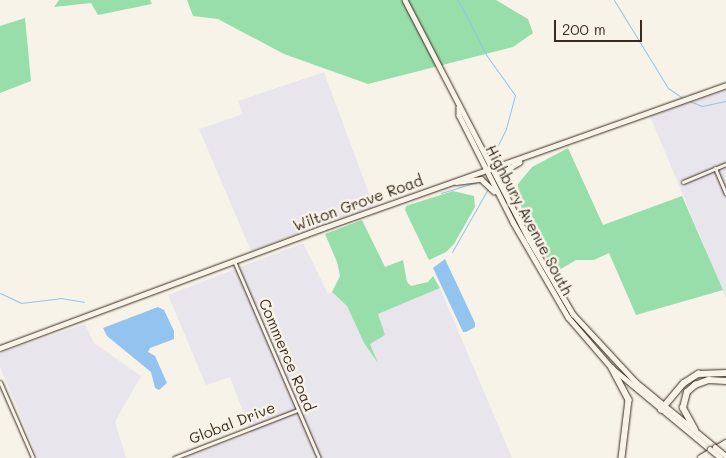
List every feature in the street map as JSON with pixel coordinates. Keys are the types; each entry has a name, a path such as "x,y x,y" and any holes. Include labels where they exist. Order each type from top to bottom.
{"highway":[{"path":"612,368 629,400 622,458"},
{"path":"663,408 684,383 698,374 726,373"},
{"path":"695,430 683,408 687,392 695,385 709,380 726,381"},
{"path":"701,458 726,443"},
{"path":"709,458 726,449"}],"main road":[{"name":"Highbury Avenue South","path":"404,0 544,268 573,314 617,364 663,408 695,430 721,458"},
{"name":"Wilton Grove Road","path":"0,348 454,181 726,85"},
{"name":"Highbury Avenue South","path":"459,107 459,115 554,296 612,368 713,448 726,456"},
{"path":"509,199 502,172 546,149"},
{"path":"454,181 484,180 503,202"}],"street":[{"path":"683,182 726,164"},
{"path":"715,168 726,194"},
{"name":"Commerce Road","path":"234,261 319,458"},
{"path":"0,382 33,458"},
{"name":"Global Drive","path":"174,458 298,410"}],"shaded area":[{"path":"324,72 374,207 251,251 199,129 243,114 238,101"},
{"path":"726,90 726,298 650,116"},
{"path":"303,243 328,294 332,292 347,306 364,343 377,361 370,344 378,314 440,288 512,458 183,458 251,433 230,377 206,385 168,295"},
{"path":"85,324 94,343 141,376 115,422 126,458 38,458 0,367 0,353"}],"green space":[{"path":"59,0 150,0 152,4 98,15 91,3 54,7"},
{"path":"187,0 496,0 528,19 533,33 513,47 368,84 284,54 218,19 193,16"},
{"path":"25,18 31,81 0,93 0,26"},
{"path":"568,148 603,225 682,196 723,290 636,315 609,253 594,260 576,260 554,273 519,202 518,184 532,167"},
{"path":"453,191 474,196 475,207 454,244 446,252 429,260 405,210 406,206"},
{"path":"362,220 385,267 403,260 407,282 411,286 428,282 433,276 440,288 378,314 385,335 370,344 378,363 364,343 347,306 332,292 340,276 337,262 325,234"}],"water":[{"path":"445,259 475,323 475,327 466,332 463,332 433,268"},
{"path":"158,307 164,310 174,331 174,339 150,348 148,352 155,356 167,383 159,390 155,388 151,372 107,336 103,328"}],"waterway":[{"path":"458,0 487,56 515,95 506,129 493,154"},
{"path":"614,0 668,88 683,98"},
{"path":"687,100 702,106 726,101"},
{"path":"441,193 480,181"},
{"path":"452,252 488,189 485,185"},
{"path":"0,293 21,303 60,298 84,302"}]}
